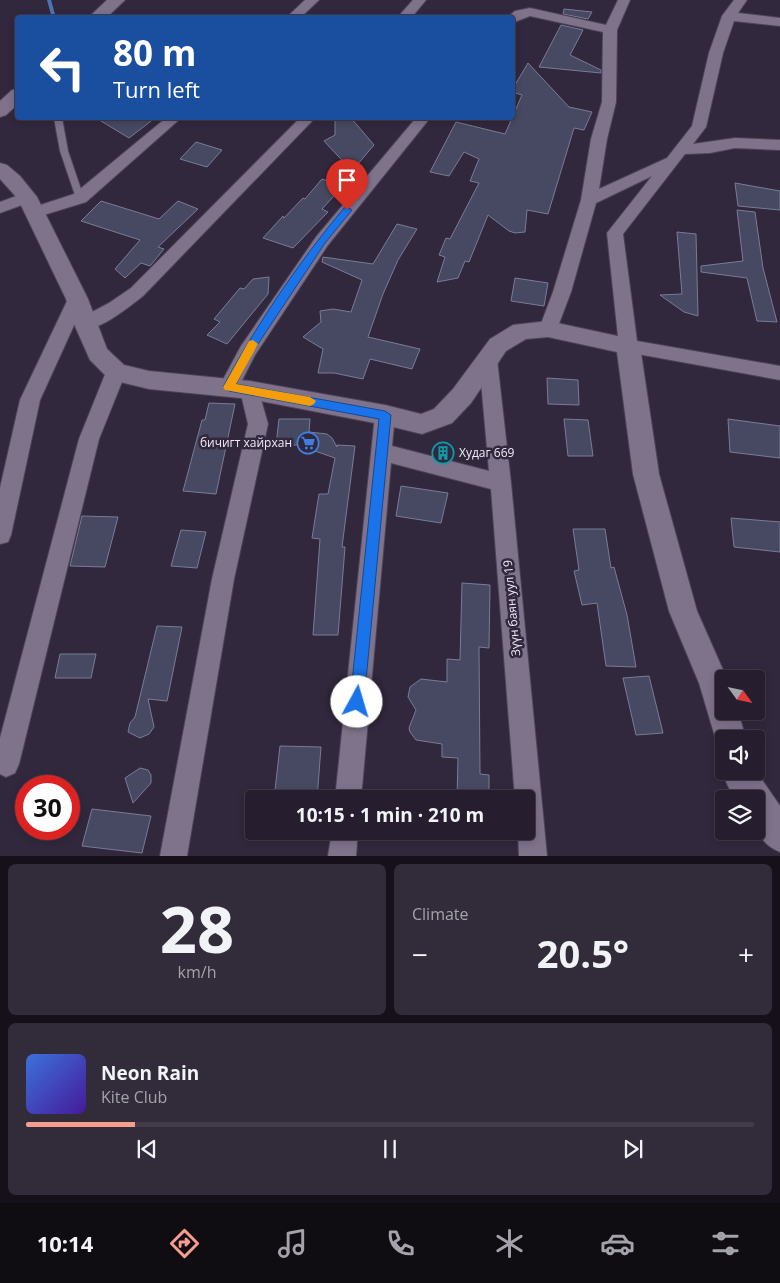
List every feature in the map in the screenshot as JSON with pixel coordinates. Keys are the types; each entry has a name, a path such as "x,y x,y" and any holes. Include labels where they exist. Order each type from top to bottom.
{"street":[{"path":"100,15 117,0"},
{"path":"296,15 313,0"},
{"path":"406,15 420,0"},
{"path":"548,329 562,292 589,200 599,139 609,102 610,30 624,0"},
{"path":"727,730 714,683 683,611 646,474 628,346 615,233 699,127 716,52 729,16 741,0"},
{"path":"515,17 530,12 610,30"},
{"path":"729,16 780,22"},
{"path":"0,208 80,198 172,120"},
{"path":"84,324 115,308 138,292 306,120"},
{"path":"173,856 223,579 258,424 239,389 248,351 322,241 421,120"},
{"path":"589,200 677,154 735,142 780,145"},
{"path":"0,169 13,180 30,205 77,299 84,324 98,354 116,372 149,380 239,389 385,415 422,424 444,416 462,396 498,345 521,331 548,329 780,374"},
{"path":"0,535 30,400 77,299"},
{"name":"Зүүн баян уул 19","path":"488,359 501,483 533,856"},
{"path":"6,764 88,439 116,372"},
{"path":"349,790 385,415"},
{"path":"382,452 501,483"},
{"path":"765,812 780,835"},
{"path":"342,856 343,840"}],"lane":[{"path":"58,120 64,152 80,198"}],"building":[{"path":"564,9 592,12 588,19 563,14"},
{"path":"561,25 583,30 570,55 601,70 601,73 539,67"},
{"path":"528,63 569,107 592,112 584,130 574,128 548,214 527,210 525,232 515,233 509,231 488,215 469,262 465,261 458,278 437,282 445,257 439,255 446,238 450,239 479,183 470,181 479,159 464,152 449,176 430,172 456,122 505,134 511,120 515,120 515,111 522,95 515,93 515,85"},
{"path":"99,120 152,120 129,138"},
{"path":"335,120 353,120 374,145 352,171 324,141 335,135"},
{"path":"196,142 222,150 207,167 180,159"},
{"path":"322,179 343,186 322,209 328,212 293,248 263,238 283,216 284,218 303,198 305,199"},
{"path":"735,183 780,191 780,210 738,206"},
{"path":"101,201 159,219 178,201 198,209 158,247 164,249 150,266 141,263 125,278 115,269 140,240 81,221"},
{"path":"737,210 755,212 763,268 777,322 757,321 747,278 701,272 701,266 743,261"},
{"path":"397,224 417,229 398,260 383,294 368,337 420,349 412,369 370,359 363,379 334,373 318,373 323,349 303,337 321,322 320,311 333,309 351,312 362,280 322,262 323,257 373,264"},
{"path":"677,232 696,234 698,316 684,312 660,295 682,294"},
{"path":"269,277 268,294 227,344 207,335 220,322 214,319 240,288 244,289 253,279"},
{"path":"515,278 548,283 544,306 511,301"},
{"path":"547,378 578,380 579,405 548,404"},
{"path":"209,403 235,404 216,494 183,491 202,420 205,420"},
{"path":"279,419 310,419 309,432 327,434 332,438 337,447 337,445 355,446 342,547 345,547 338,635 313,635 320,539 312,538 319,494 328,494 335,458 315,451 306,445 276,445"},
{"path":"564,419 588,420 593,456 568,456"},
{"path":"728,419 780,426 780,458 730,452"},
{"path":"401,486 448,493 441,523 396,516"},
{"path":"82,516 118,517 105,567 70,566"},
{"path":"731,518 780,522 780,552 734,547"},
{"path":"573,529 605,529 611,568 614,567 627,615 636,667 606,666 597,603 582,605 574,571 579,570"},
{"path":"181,530 206,532 197,568 171,566"},
{"path":"462,583 490,585 489,648 479,647 480,774 489,775 489,790 457,790 458,758 442,757 442,744 416,740 409,728 416,710 408,697 410,687 421,679 447,682 447,659 460,660"},
{"path":"157,626 182,627 167,701 148,699 154,727 149,734 140,738 128,732 130,723 135,717"},
{"path":"60,654 96,654 91,678 55,678"},
{"path":"649,676 663,733 636,735 623,678"},
{"path":"280,746 321,747 318,790 275,790"},
{"path":"140,768 148,770 151,775 151,783 133,803 125,778"},
{"path":"92,809 151,816 142,853 82,846"}],"waterway":[{"path":"49,0 53,15"}],"slow traffic":[{"path":"253,344 229,387 310,401"}],"place":[{"name":"бичигт хайрхан","path":"308,443"},
{"name":"Худаг 669","path":"443,453"}],"route":[{"path":"347,210 322,241 248,351 229,387 385,415 357,702"}]}
